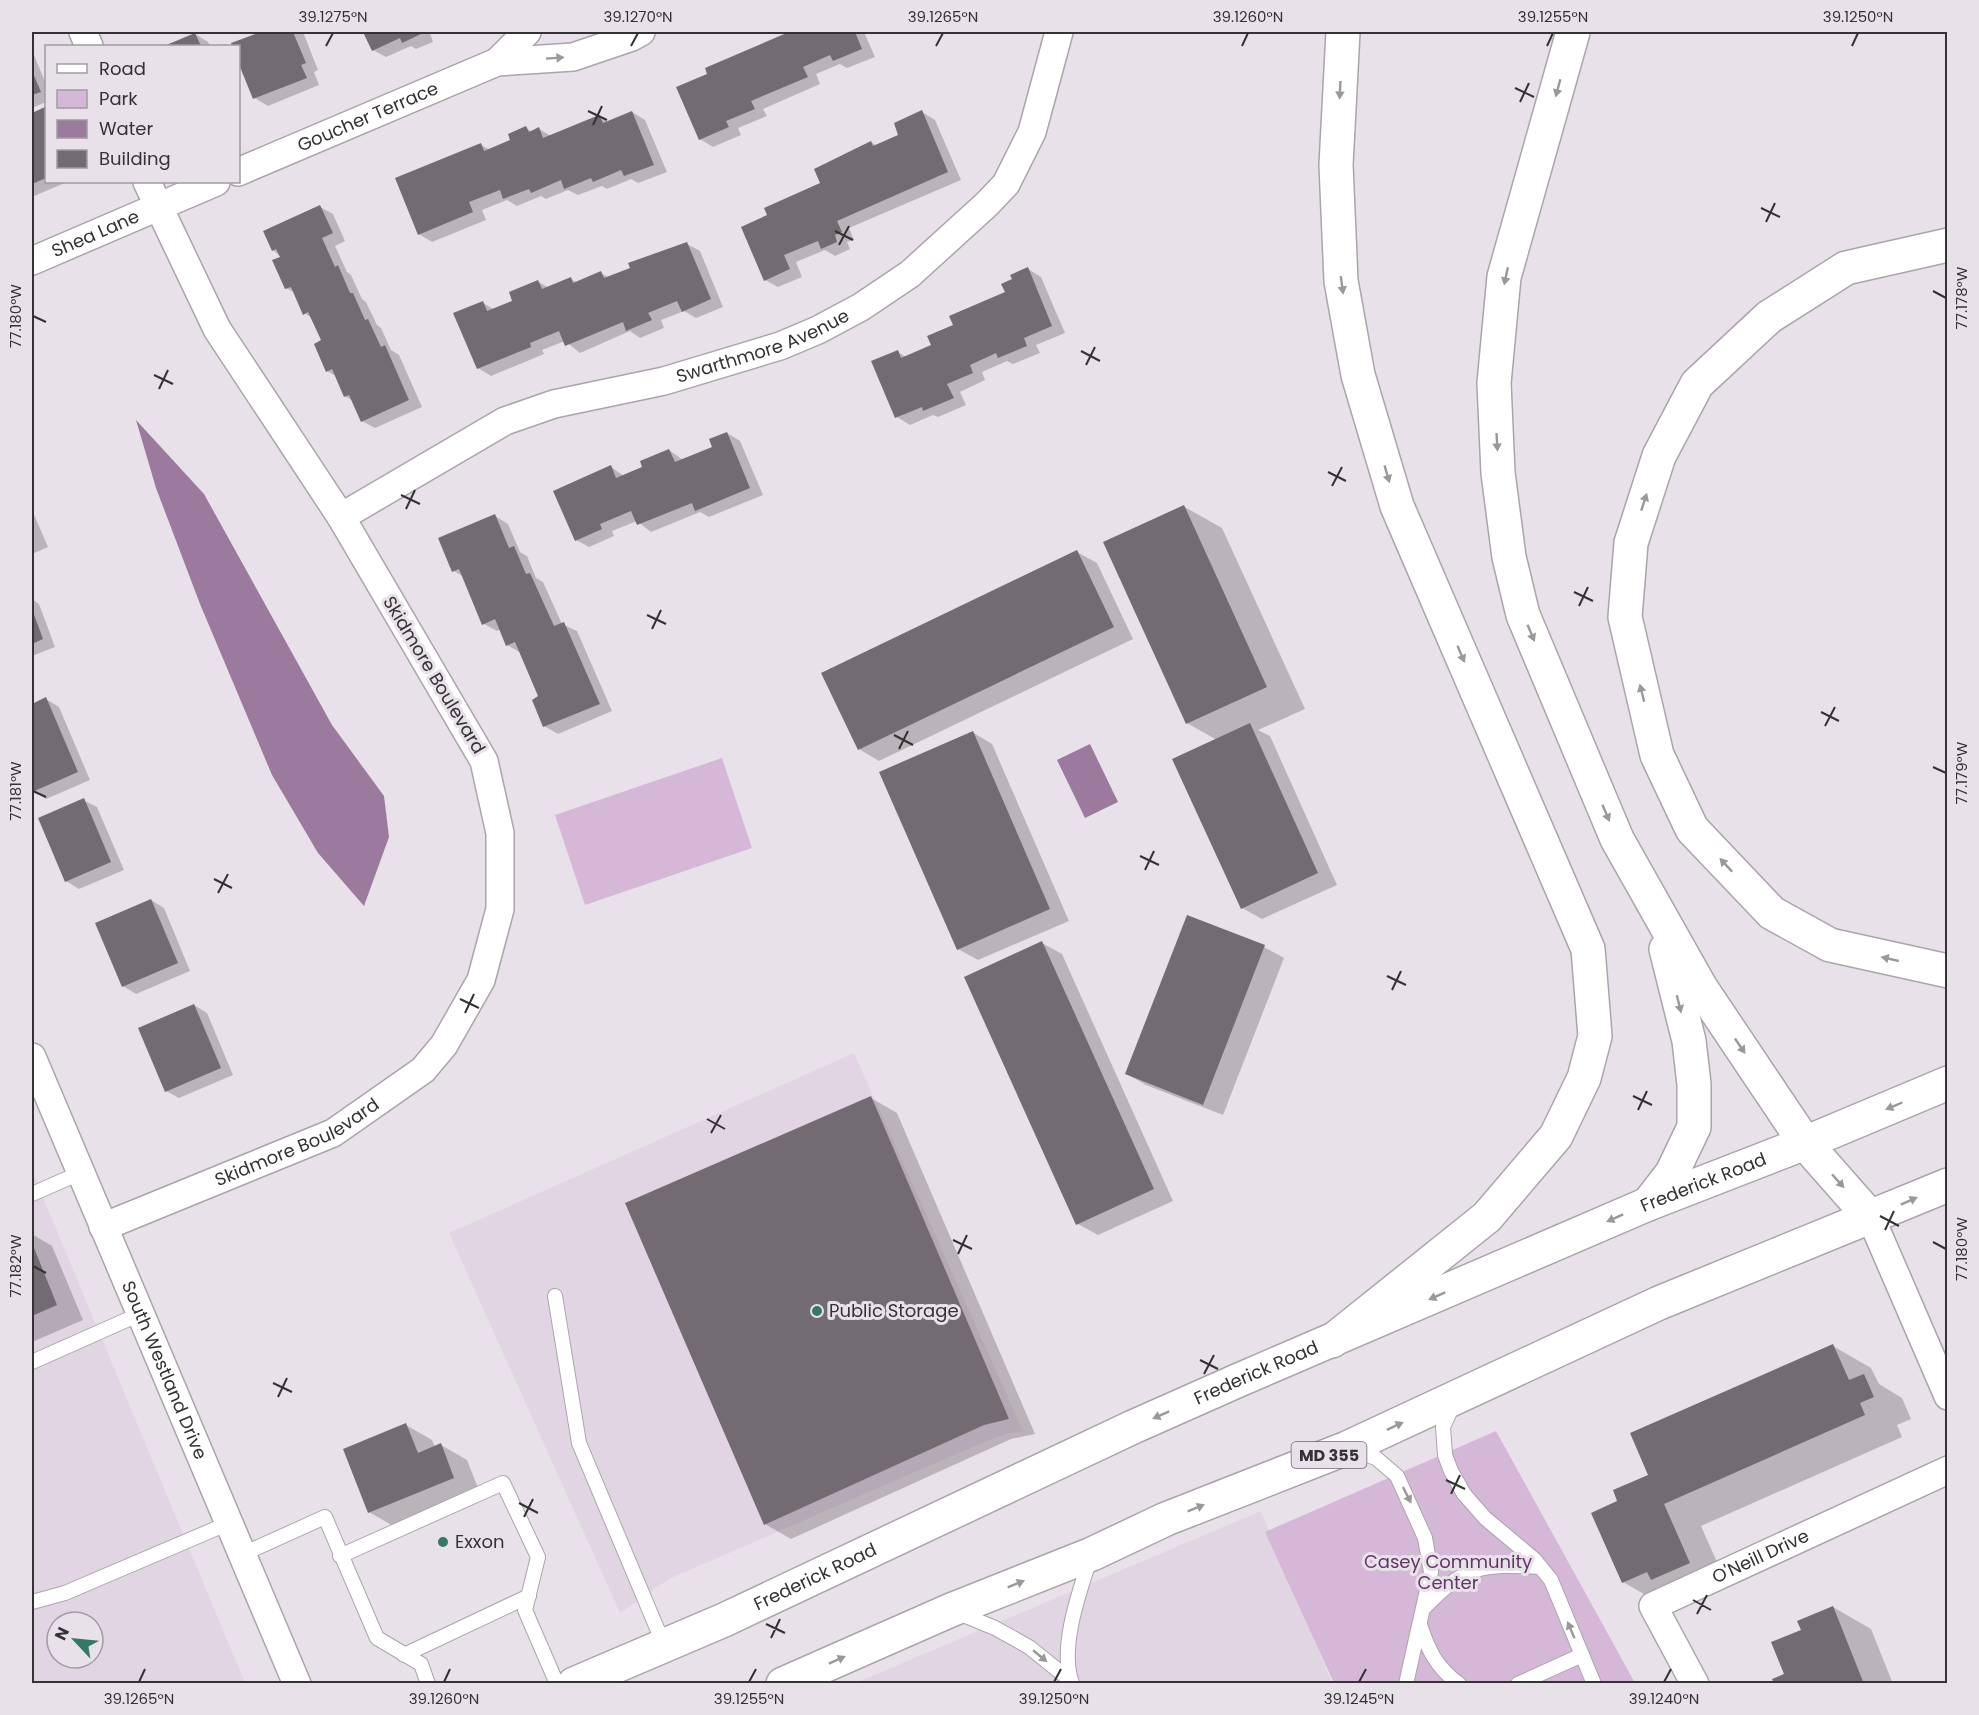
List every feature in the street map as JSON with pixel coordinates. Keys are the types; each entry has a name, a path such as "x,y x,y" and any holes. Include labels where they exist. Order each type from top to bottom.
{"main road":[{"path":"1332,1341 1495,1208 1556,1137 1584,1078 1595,1036 1588,949 1397,506 1358,375 1341,281 1336,165 1343,32"},
{"path":"1573,32 1504,277 1494,383 1498,473 1509,557 1523,615 1617,839 1701,988 1805,1143 1871,1218"},
{"path":"1947,245 1846,268 1769,317 1697,384 1659,456 1631,543 1625,617 1656,755 1692,829 1772,913 1781,918 1830,945 1947,970"},
{"path":"1648,1204 1672,1173 1694,1127 1694,1084 1689,1041 1655,907"},
{"name":"Frederick Road","path":"574,1683 664,1646 1133,1427 1648,1204 1805,1143 1947,1083"},
{"name":"MD 355","path":"783,1683 951,1610 1092,1554 1167,1519 1347,1448 1659,1303 1947,1185"}],"street":[{"name":"Goucher Terrace","path":"496,63 527,32"},
{"name":"Goucher Terrace","path":"240,171 496,63 573,57 641,32"},
{"name":"Swarthmore Avenue","path":"340,517 505,421 554,404 664,381 780,346 818,330 881,294 910,274 1006,184 1032,132 1059,32"},
{"name":"Skidmore Boulevard","path":"103,1227 333,1132 423,1070 444,1045 481,980 500,909 500,833 484,760 340,517 217,329 147,183"},
{"path":"157,206 214,183"},
{"name":"Shea Lane","path":"32,261 157,206"},
{"name":"South Westland Drive","path":"32,1057 297,1683"},
{"path":"1871,1218 1947,1396"},
{"name":"O'Neill Drive","path":"1695,1683 1653,1606 1947,1470"}],"lane":[{"path":"32,1194 80,1173"},
{"path":"555,1296 579,1443 664,1646"},
{"path":"32,1362 140,1314"},
{"path":"1457,1397 1443,1427 1445,1455 1451,1471 1464,1494 1485,1518 1540,1567 1551,1580 1594,1683"},
{"path":"1347,1448 1376,1458 1397,1476 1425,1538 1431,1572 1406,1683"},
{"path":"340,1556 503,1484 538,1557 525,1610 557,1683"},
{"path":"243,1554 325,1517 377,1638 421,1664 428,1683"},
{"path":"32,1602 65,1593 229,1523"},
{"path":"1071,1682 1069,1657 1072,1627 1077,1599 1092,1554"},
{"path":"1424,1608 1449,1583 1476,1569 1500,1565 1540,1567"},
{"path":"404,1655 529,1596"},
{"path":"951,1610 995,1628 1029,1647 1071,1682"},
{"path":"1419,1623 1429,1652 1447,1675 1459,1683"},
{"path":"1518,1683 1582,1655"}],"shaded area":[{"path":"854,1053 1023,1431 984,1442 669,1579 620,1613 449,1233"},
{"path":"32,1171 245,1683 32,1683"},
{"path":"1261,1511 1332,1683 853,1684"}],"green space":[{"path":"722,758 752,848 585,905 555,815"},
{"name":"Casey Community Center","path":"1496,1431 1635,1683 1334,1683 1265,1532"}],"water":[{"path":"136,420 204,494 332,725 384,796 389,837 364,906 318,853 272,775 200,604 156,488"},
{"path":"1090,744 1118,802 1085,818 1057,760"}],"building":[{"path":"261,32 293,32 306,63 301,65 307,78 253,99 240,67 240,45 232,45 231,43"},
{"path":"363,32 420,32 421,34 402,43 400,38 372,51"},
{"path":"789,32 855,32 862,49 833,61 830,55 803,67 808,77 751,101 755,109 726,121 729,127 699,140 676,87 707,74 705,68"},
{"path":"195,33 201,45 166,45"},
{"path":"32,71 41,92 32,95"},
{"path":"45,107 45,178 32,184 32,113"},
{"path":"922,110 948,172 837,221 842,232 835,235 837,242 821,249 818,241 784,255 790,269 764,281 741,227 767,215 764,208 820,183 814,169 871,141 873,146 898,135 894,123"},
{"path":"632,111 654,165 624,176 621,170 593,182 591,178 564,189 561,180 531,193 529,189 503,199 500,190 469,202 473,212 418,235 395,178 481,143 484,151 510,140 508,134 526,126 529,132 539,127 543,138 599,115 603,123"},
{"path":"320,205 333,233 322,238 335,267 338,265 350,293 353,293 365,320 368,319 381,347 385,345 409,400 361,422 349,395 344,397 332,369 326,372 314,344 321,340 308,312 303,315 291,287 285,289 272,260 280,257 276,249 272,251 263,231"},
{"path":"687,242 711,299 682,312 677,301 648,313 652,320 626,331 623,322 565,346 559,331 530,343 531,347 477,369 453,313 483,301 487,311 512,301 509,292 538,280 542,289 571,277 573,283 601,271 604,278 630,268 628,263"},
{"path":"1028,267 1052,326 1024,338 1027,346 998,358 996,353 970,365 973,373 947,384 954,398 923,411 922,407 895,418 871,361 898,350 901,358 931,345 927,336 953,325 949,316 1005,292 1001,284 1012,279 1010,275"},
{"path":"727,432 750,488 695,511 692,503 637,525 631,511 600,524 602,529 575,541 553,491 611,465 616,478 642,467 640,461 669,449 675,462 712,447 709,439"},
{"path":"1184,505 1267,687 1186,724 1103,542"},
{"path":"495,514 509,548 514,546 526,574 530,573 554,626 564,622 600,704 543,727 532,700 538,696 515,642 506,646 495,619 482,625 459,569 452,572 438,538"},
{"path":"1077,550 1114,627 858,750 821,673"},
{"path":"32,609 43,639 32,644"},
{"path":"46,697 78,772 32,792 32,704"},
{"path":"1250,723 1318,873 1241,909 1172,759"},
{"path":"973,731 1050,909 957,950 879,772"},
{"path":"84,798 111,862 65,882 38,818"},
{"path":"151,899 178,963 122,987 95,923"},
{"path":"1187,915 1265,945 1203,1105 1125,1074"},
{"path":"1042,941 1154,1189 1076,1225 964,977"},
{"path":"194,1004 221,1068 165,1092 138,1028"},
{"name":"Public Storage","path":"871,1096 1009,1419 984,1425 764,1525 625,1203"},
{"path":"32,1243 57,1305 32,1316"},
{"path":"1833,1344 1849,1380 1864,1374 1874,1397 1860,1403 1865,1415 1664,1504 1690,1563 1651,1580 1647,1572 1622,1583 1591,1513 1617,1501 1613,1490 1648,1475 1630,1433"},
{"path":"406,1423 418,1453 441,1443 454,1478 368,1513 343,1449"},
{"path":"1833,1606 1864,1684 1774,1684 1772,1679 1784,1674 1771,1642 1801,1630 1797,1621"}],"place":[{"name":"Public Storage","path":"817,1311"},
{"name":"Exxon","path":"443,1542"}]}
